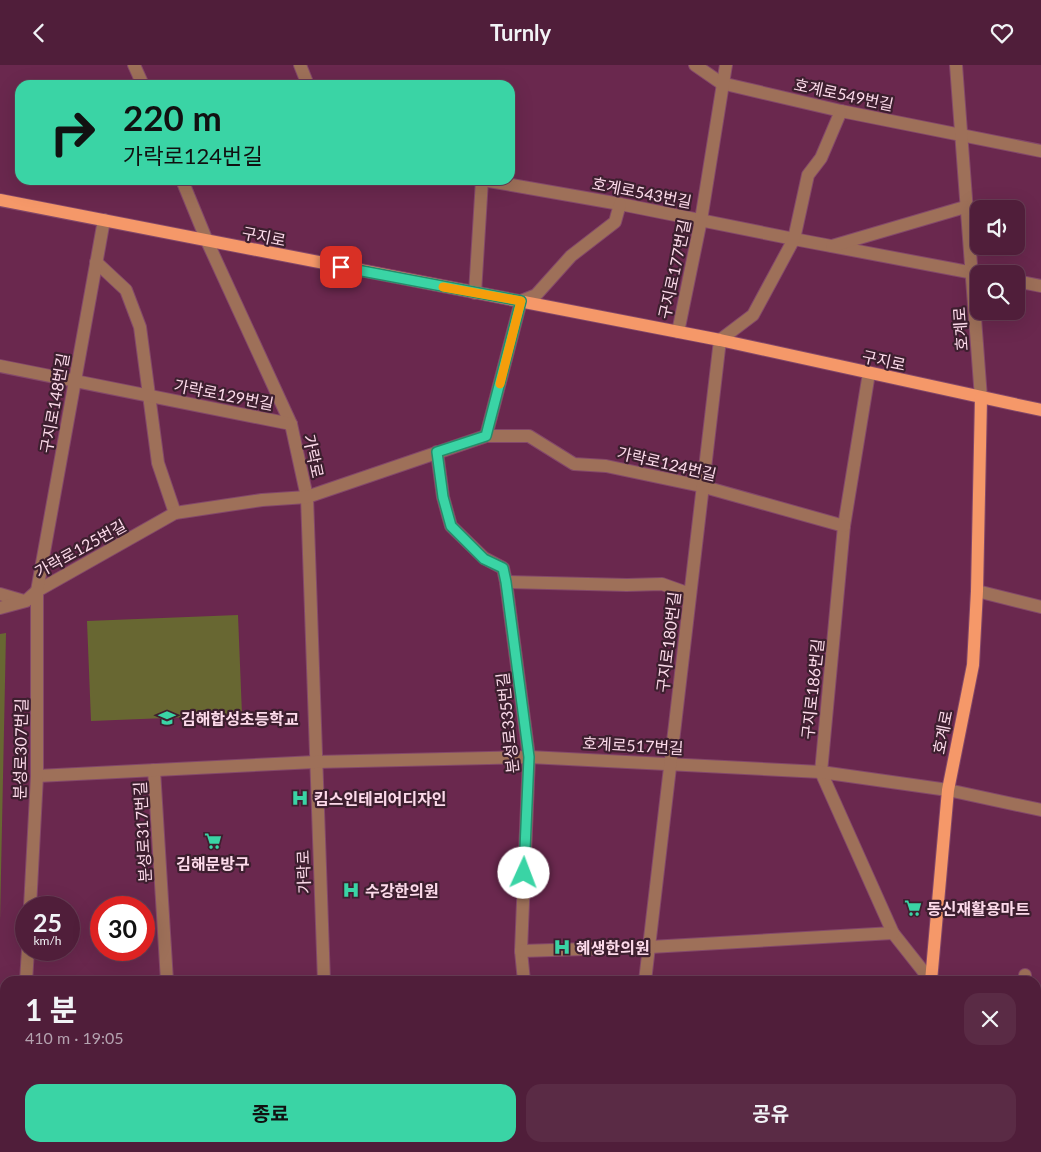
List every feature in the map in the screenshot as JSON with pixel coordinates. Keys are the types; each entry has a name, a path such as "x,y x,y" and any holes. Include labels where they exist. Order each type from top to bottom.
{"main road":[{"name":"구지로","path":"0,200 720,340 1041,410"},
{"name":"호계로","path":"931,976 948,790 973,665 977,591 981,398"}],"street":[{"path":"134,65 140,80"},
{"path":"300,65 306,80"},
{"name":"호계로549번길","path":"695,65 721,83 841,111 1041,151"},
{"name":"구지로177번길","path":"678,332 701,220 721,83 726,65"},
{"name":"호계로","path":"956,65 966,207 975,265"},
{"path":"720,340 753,315 794,239 808,175 820,158 841,111"},
{"name":"가락로","path":"184,185 207,241 291,424 307,497 324,976"},
{"path":"475,293 482,185"},
{"name":"호계로543번길","path":"512,185 620,203 794,239 970,272"},
{"path":"486,436 521,301 536,295 571,256 615,221 620,203"},
{"name":"호계로543번길","path":"830,246 966,207"},
{"name":"구지로148번길","path":"37,591 104,220"},
{"name":"가락로129번길","path":"96,262 126,290 140,327 151,396"},
{"path":"1025,283 1041,286"},
{"name":"호계로","path":"978,320 981,398"},
{"name":"구지로180번길","path":"646,976 720,340"},
{"name":"가락로129번길","path":"0,366 291,424"},
{"name":"구지로186번길","path":"868,373 844,526 821,772 893,933 927,976"},
{"path":"151,396 158,463 175,513"},
{"name":"가락로124번길","path":"307,497 486,436 530,437 574,464 606,466 702,487 844,526"},
{"name":"분성로335번길","path":"437,452 443,497 451,526 484,559 503,568 506,582 529,757 521,951 524,976"},
{"name":"가락로125번길","path":"0,608 26,601 37,591 175,513 262,500 307,497"},
{"path":"506,582 662,584 690,594"},
{"name":"분성로307번길","path":"31,896 37,776 37,591"},
{"path":"977,591 1041,607"},
{"path":"0,594 26,601"},
{"name":"호계로517번길","path":"315,762 529,757 670,763 821,772 948,790"},
{"path":"37,776 315,762"},
{"name":"분성로317번길","path":"154,770 167,976"},
{"path":"948,790 1041,810"},
{"path":"521,951 650,947 893,933"},
{"path":"26,976 27,961"}],"shaded area":[{"path":"238,615 242,715 91,721 87,621"},
{"path":"6,633 0,921 0,634"}],"slow traffic":[{"path":"443,287 521,301 500,384"}],"place":[{"name":"김해합성초등학교","path":"167,718"},
{"name":"킴스인테리어디자인","path":"300,798"},
{"name":"김해문방구","path":"213,841"},
{"name":"수강한의원","path":"351,890"},
{"name":"동신재활용마트","path":"913,908"},
{"name":"혜생한의원","path":"562,947"}],"route":[{"path":"341,267 521,301 486,436 437,452 443,497 451,526 484,559 503,568 506,582 529,757 524,873"}]}
